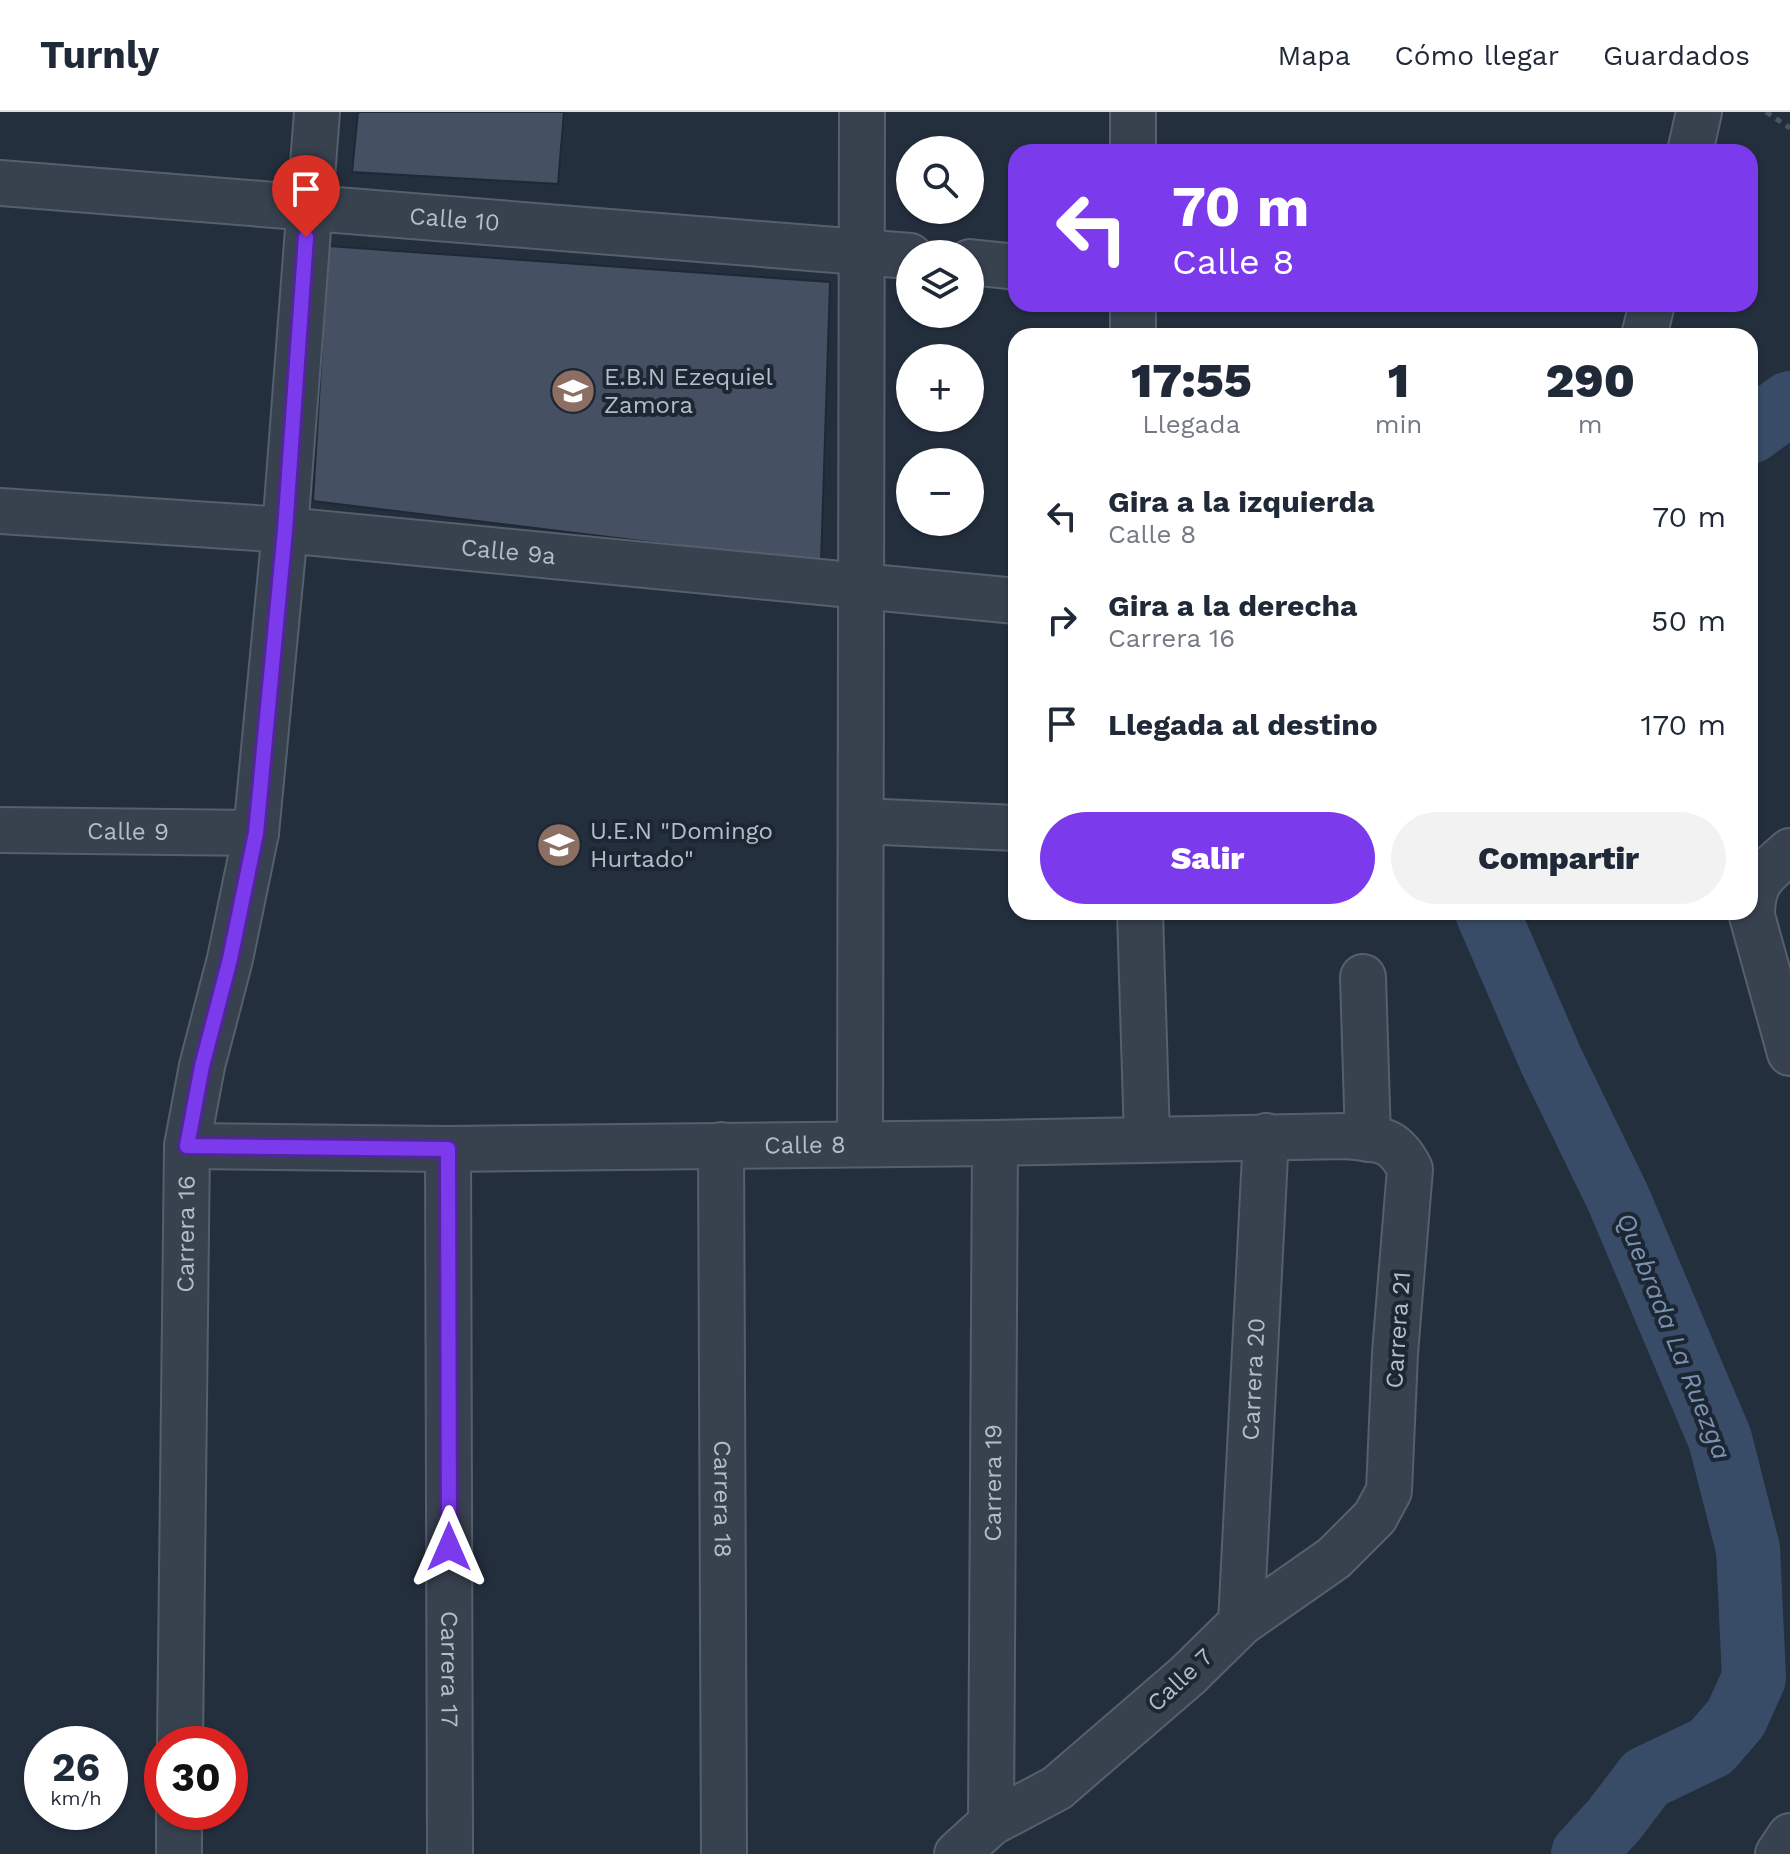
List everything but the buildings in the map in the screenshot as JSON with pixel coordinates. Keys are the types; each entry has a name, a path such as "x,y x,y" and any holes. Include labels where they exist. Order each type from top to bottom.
{"street":[{"name":"Carrera 16","path":"180,1726 187,1146 202,1066 230,959 256,833 285,530 317,112"},
{"path":"860,1144 862,112"},
{"path":"1133,112 1133,144"},
{"path":"1692,144 1699,112"},
{"name":"Calle 10","path":"0,183 896,255"},
{"path":"984,264 1008,266"},
{"name":"Calle 9a","path":"0,511 285,530 1008,600"},
{"path":"861,821 1008,828"},
{"name":"Calle 9","path":"0,830 256,833"},
{"path":"1758,883 1790,851"},
{"path":"1140,920 1147,1138"},
{"path":"1753,920 1790,1053"},
{"path":"1363,977 1368,1139"},
{"name":"Carrera 20","path":"1241,1623 1266,1136"},
{"name":"Calle 8","path":"187,1146 448,1149 1345,1136 1378,1140 1400,1150 1410,1169"},
{"name":"Carrera 19","path":"991,1823 995,1143"},
{"name":"Carrera 18","path":"721,1145 724,1854"},
{"name":"Carrera 17","path":"448,1149 450,1854"},
{"name":"Carrera 21","path":"1389,1491 1395,1353 1410,1169"},
{"name":"Calle 7","path":"957,1854 991,1823 1057,1788 1187,1676 1241,1623 1334,1558 1375,1517 1389,1491"},
{"path":"179,1830 179,1854"},
{"path":"1778,1854 1790,1836"}],"path":[{"path":"1766,112 1790,128"}],"waterway":[{"name":"Quebrada La Ruezga","path":"1758,426 1790,403"},
{"name":"Quebrada La Ruezga","path":"1490,920 1551,1060 1618,1198 1720,1439 1748,1549 1754,1678 1736,1718 1711,1747 1646,1778 1583,1854"}],"place":[{"name":"E.B.N Ezequiel Zamora","path":"573,391"},
{"name":"U.E.N \"Domingo Hurtado\"","path":"559,845"}],"route":[{"path":"306,237 285,530 256,833 230,959 202,1066 187,1146 448,1149 449,1547"}]}
